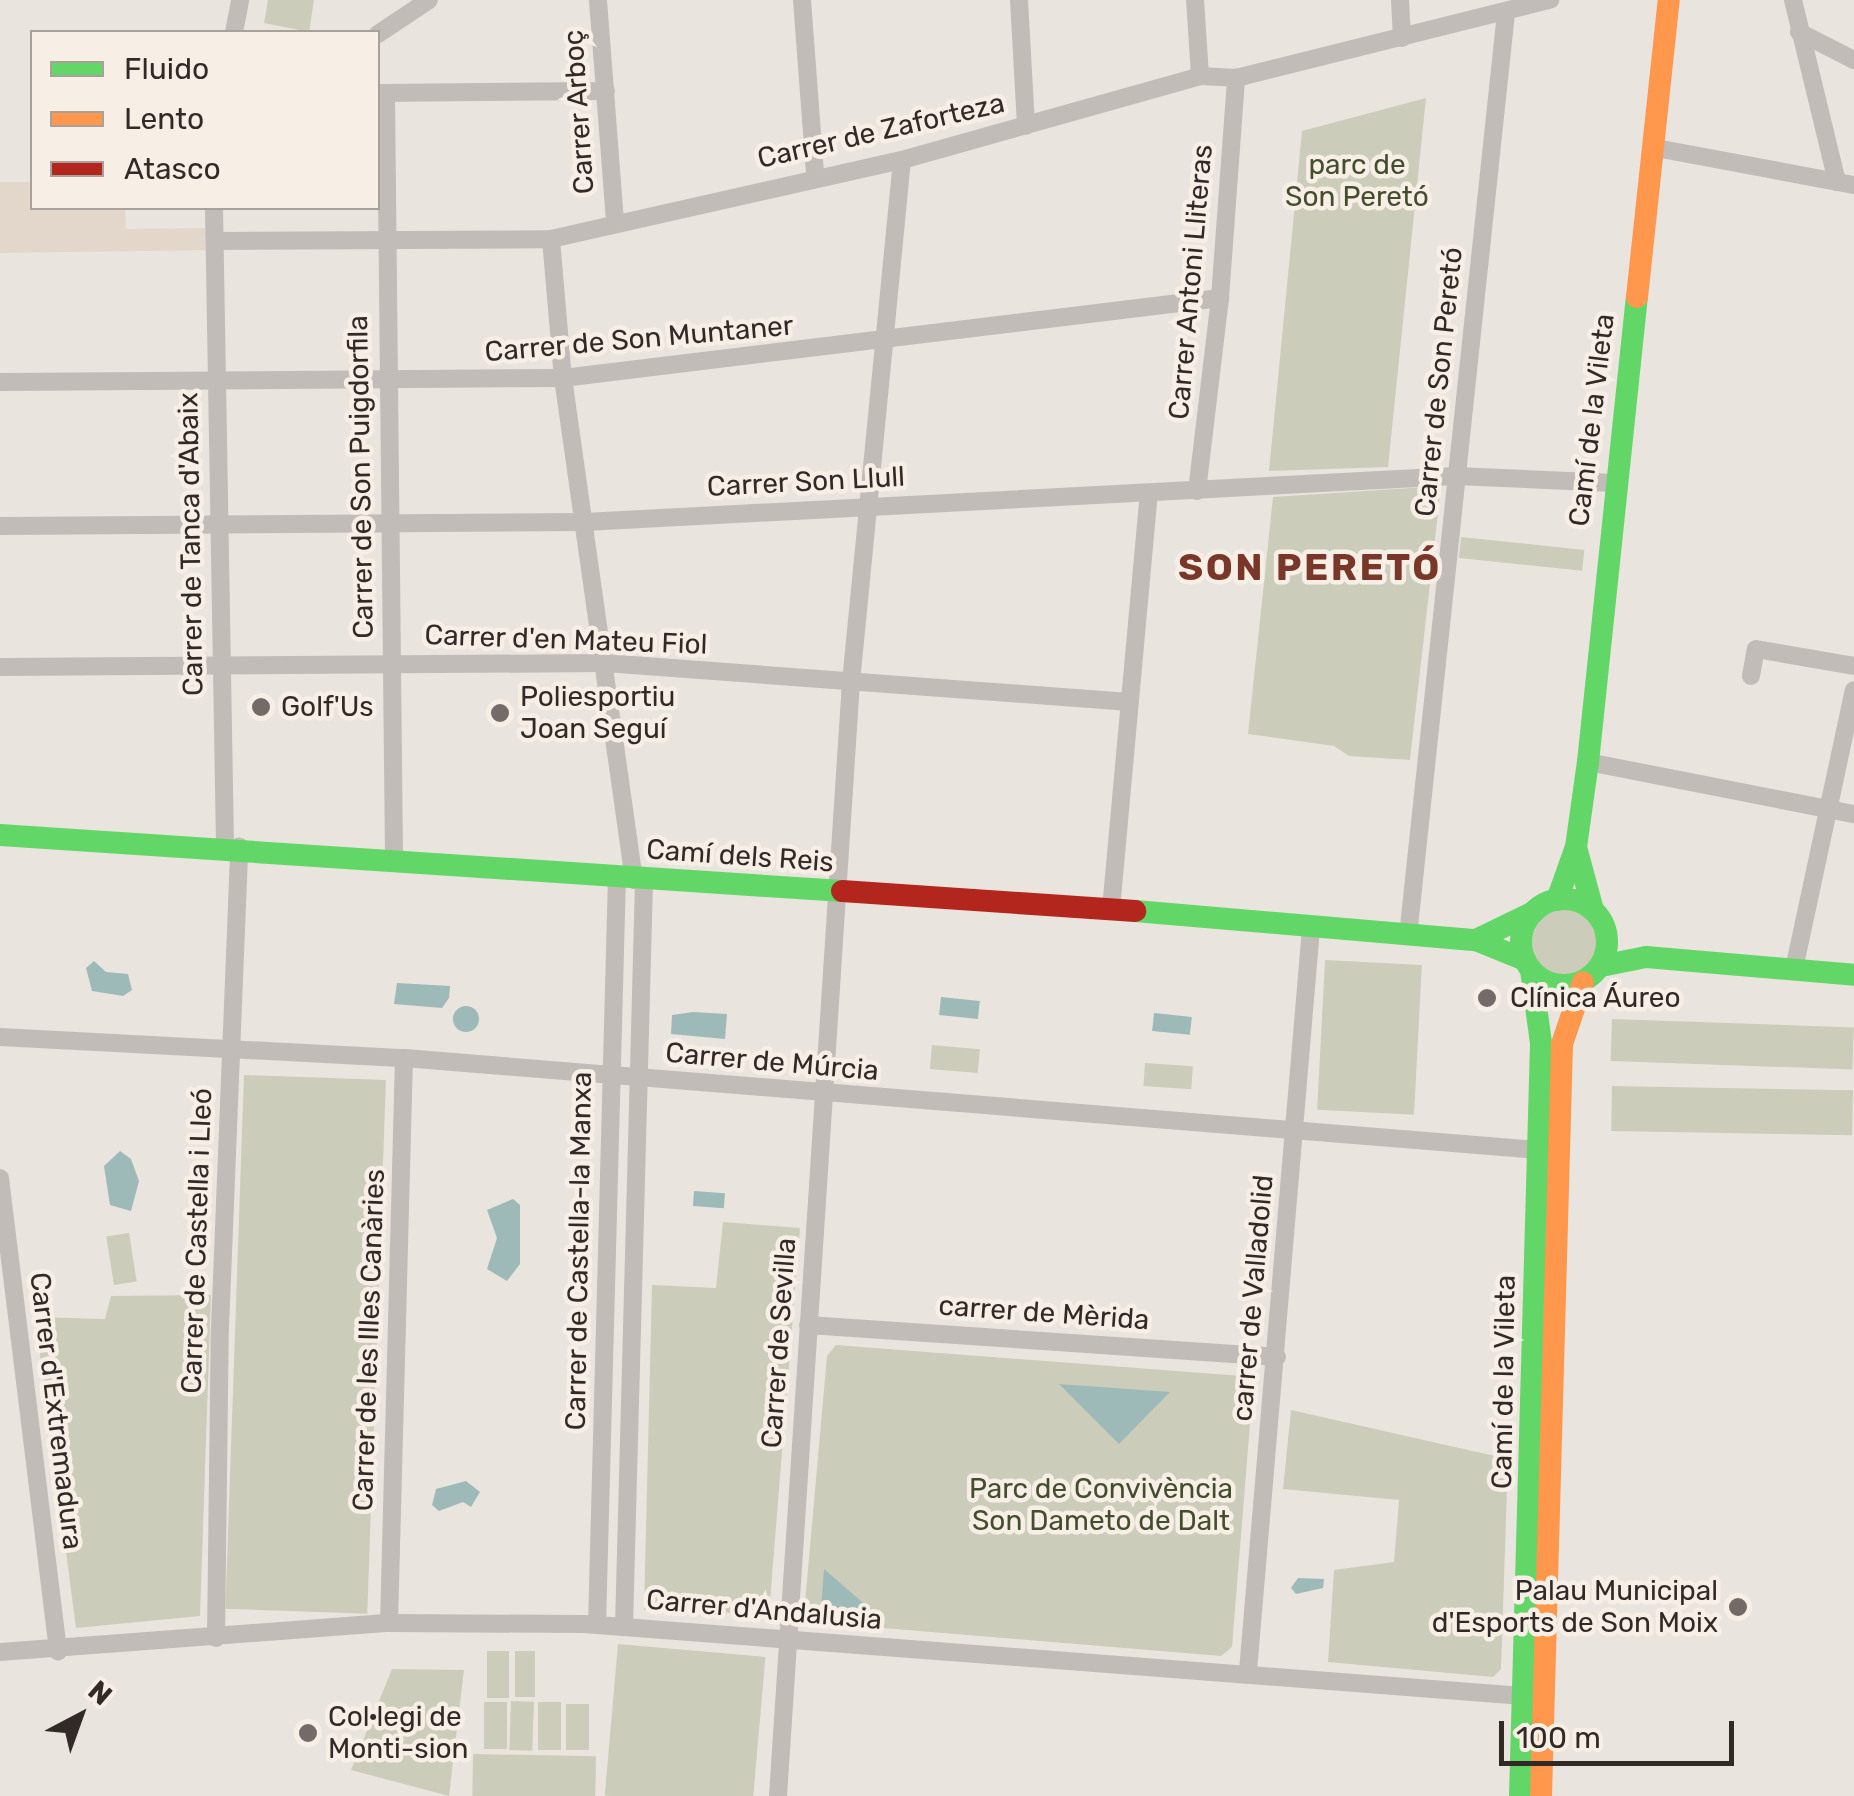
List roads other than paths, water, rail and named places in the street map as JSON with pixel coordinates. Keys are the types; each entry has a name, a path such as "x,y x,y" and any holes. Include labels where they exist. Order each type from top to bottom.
{"street":[{"path":"234,30 240,0"},
{"path":"380,33 429,0"},
{"name":"Carrer Arboç","path":"598,0 616,220"},
{"path":"802,0 815,174"},
{"path":"1019,0 1026,126"},
{"path":"1195,0 1200,76"},
{"path":"1400,0 1402,38"},
{"name":"Carrer de Zaforteza","path":"214,241 551,239 815,174 902,160 1200,76 1236,78 1550,0"},
{"name":"Camí de la Vileta","path":"1557,900 1576,847 1588,762 1614,484 1656,148 1668,0"},
{"path":"1656,148 1845,184 1798,32 1792,0"},
{"name":"Carrer de Son Peretó","path":"1408,936 1506,13"},
{"path":"1798,32 1854,60"},
{"name":"Carrer Antoni Lliteras","path":"1196,491 1220,298 1236,78"},
{"path":"382,94 606,91"},
{"name":"Carrer de Son Puigdorfila","path":"382,94 394,859"},
{"name":"Carrer de Sevilla","path":"778,1796 851,682 902,160"},
{"name":"Carrer de Tanca d'Abaix","path":"214,210 220,663 232,845"},
{"path":"551,239 563,378 632,879"},
{"name":"Carrer de Son Muntaner","path":"0,382 563,378 883,344 1220,298"},
{"name":"Carrer Son Llull","path":"0,526 585,522 1456,476 1614,484"},
{"path":"1111,910 1149,494"},
{"path":"1751,676 1756,650 1854,666"},
{"name":"Carrer d'en Mateu Fiol","path":"0,667 605,663 1130,702"},
{"path":"1794,968 1854,690"},
{"path":"1588,762 1854,814"},
{"name":"Camí dels Reis","path":"0,835 232,845 632,879 1111,910 1476,940 1528,965"},
{"name":"Carrer de Castella i Lleó","path":"216,1638 232,845"},
{"name":"Camí de la Vileta","path":"1576,847 1593,910"},
{"name":"Carrer de Castella-la Manxa","path":"597,1624 610,1076 632,879"},
{"name":"Carrer de Castella-la Manxa","path":"624,1626 641,1079 632,879"},
{"path":"1646,956 1606,930 1593,910 1557,900 1534,912 1522,935 1528,965 1551,984 1583,982 1601,966 1646,956 1854,975"},
{"name":"Camí dels Reis","path":"1476,940 1534,912"},
{"name":"carrer de Valladolid","path":"1248,1670 1311,929"},
{"path":"1601,966 1606,930"},
{"name":"Camí de la Vileta","path":"1520,1796 1540,998 1528,965"},
{"name":"Camí de la Vileta","path":"1541,1796 1562,1044 1583,982"},
{"name":"Carrer de Múrcia","path":"0,1037 404,1058 822,1096 1294,1128 1538,1150"},
{"name":"Carrer de les Illes Canàries","path":"389,1623 404,1058"},
{"name":"Carrer d'Extremadura","path":"0,1178 58,1651"},
{"name":"carrer de Mèrida","path":"808,1325 1276,1357"},
{"name":"Carrer d'Andalusia","path":"0,1652 58,1651 389,1623 597,1624 787,1641 1248,1670 1523,1696"}],"water":[{"path":"94,961 106,972 128,974 132,990 123,996 92,991 86,968"},
{"path":"397,983 450,986 449,998 442,1008 394,1004"},
{"path":"941,997 980,1001 978,1019 939,1015"},
{"path":"466,1006 475,1010 479,1019 475,1028 466,1032 457,1028 453,1019 457,1010"},
{"path":"1154,1013 1192,1017 1190,1035 1152,1031"},
{"path":"727,1014 725,1039 671,1034 672,1015"},
{"path":"120,1151 131,1159 139,1181 131,1211 110,1205 104,1166"},
{"path":"694,1191 725,1193 724,1208 693,1206"},
{"path":"513,1199 520,1205 520,1264 507,1281 487,1269 497,1238 487,1210"},
{"path":"1059,1384 1170,1392 1119,1444"},
{"path":"466,1481 480,1492 471,1507 463,1502 439,1511 432,1505 436,1489"},
{"path":"824,1569 876,1614 821,1609"},
{"path":"1298,1578 1324,1579 1323,1588 1296,1594 1291,1588"}],"place":[{"name":"Golf'Us","path":"261,707"},
{"name":"Poliesportiu Joan Seguí","path":"500,713"},
{"name":"Clínica Áureo","path":"1487,998"},
{"name":"Palau Municipal d'Esports de Son Moix","path":"1738,1607"},
{"name":"Col·legi de Monti-sion","path":"308,1733"}],"district":[{"name":"SON PERETÓ","path":"1310,568"}],"park label":[{"name":"parc de Son Peretó","path":"1357,181"},
{"name":"Parc de Convivència Son Dameto de Dalt","path":"1101,1505"}]}
